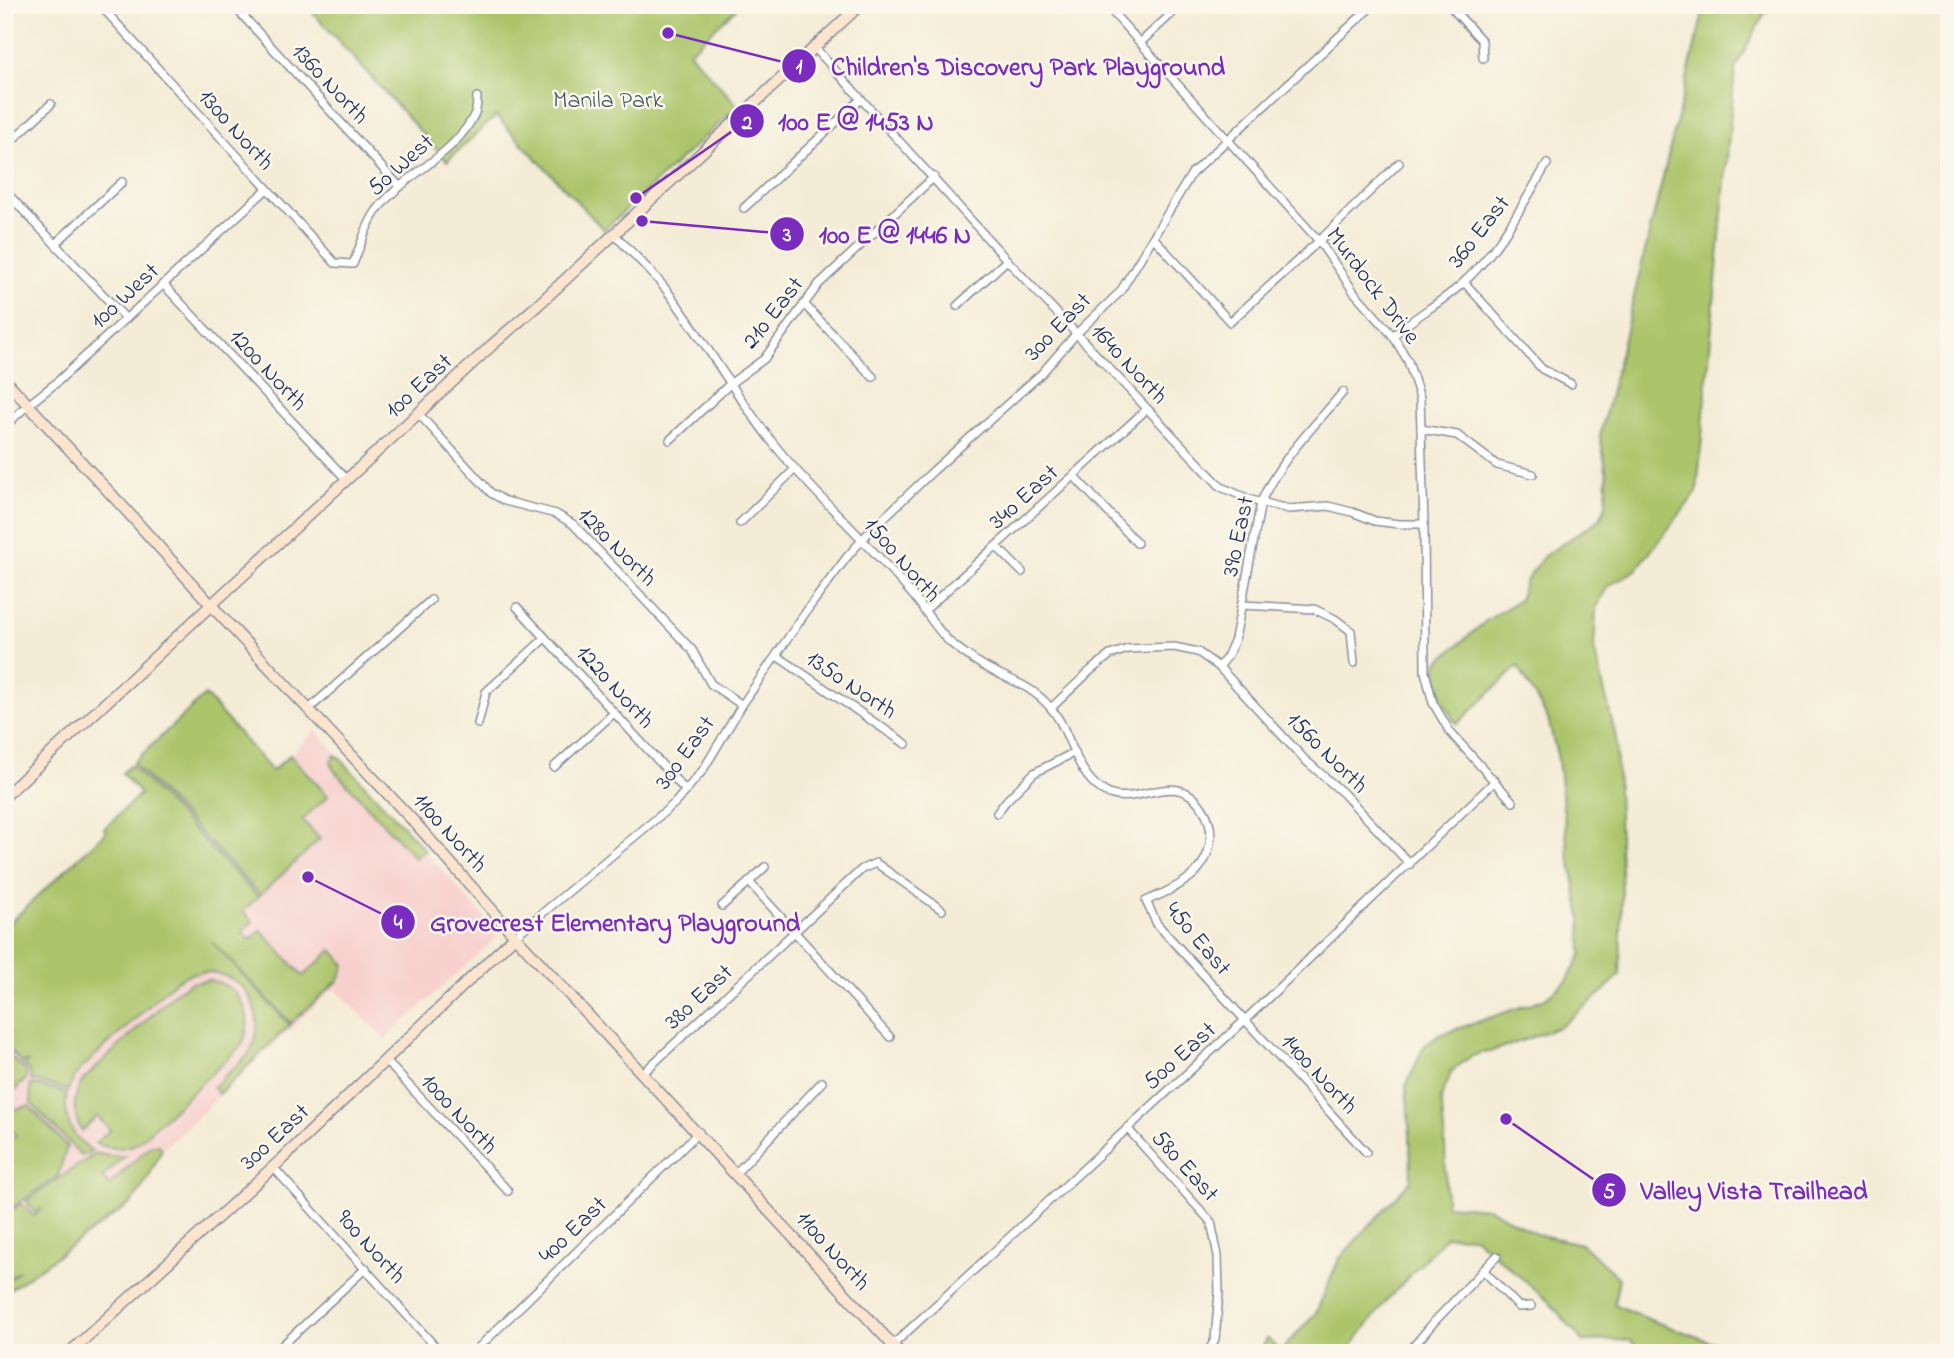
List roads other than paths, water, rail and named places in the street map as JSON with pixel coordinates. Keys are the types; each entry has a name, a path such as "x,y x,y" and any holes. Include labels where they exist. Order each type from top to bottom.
{"street":[{"name":"1300 North","path":"100,5 335,263 353,264"},
{"name":"1360 North","path":"233,5 400,187"},
{"name":"100 East","path":"5,796 860,5"},
{"name":"Murdock Drive","path":"1106,5 1319,241 1354,292 1393,336 1408,361 1420,398 1425,672 1433,703 1450,732 1513,802"},
{"path":"1141,43 1181,5"},
{"path":"1449,5 1482,41 1483,58"},
{"name":"300 East","path":"69,1353 273,1167 515,936 675,803 703,770 742,705 835,571 862,539 1042,373 1076,334 1120,292 1192,173 1368,7"},
{"name":"1640 North","path":"815,48 1007,260 1221,487 1251,500 1289,509 1328,506 1375,521 1424,524"},
{"name":"50 West","path":"353,264 374,214 400,187 462,133 477,111 477,97"},
{"path":"744,208 860,100"},
{"path":"5,147 51,104"},
{"path":"1153,237 1230,322 1399,163"},
{"name":"360 East","path":"1393,336 1409,321 1464,282 1496,247 1547,164"},
{"name":"210 East","path":"670,440 731,383 764,359 819,284 934,177"},
{"path":"55,244 122,182"},
{"name":"100 West","path":"5,426 57,383 267,190"},
{"path":"5,191 126,319"},
{"name":"1500 North","path":"614,234 666,290 795,469 916,599 950,642 973,660 1021,683 1037,694 1062,724 1085,772 1102,791 1124,797 1164,788 1178,790 1192,796 1209,820"},
{"path":"957,306 1007,260"},
{"path":"1464,282 1542,369 1571,384"},
{"name":"1200 North","path":"163,284 347,480"},
{"path":"804,304 873,377"},
{"name":"1100 North","path":"5,380 900,1353"},
{"name":"390 East","path":"1219,667 1236,639 1261,502 1280,466 1343,393"},
{"name":"340 East","path":"924,611 1147,409"},
{"name":"1280 North","path":"418,413 491,493 505,501 556,514 573,524 692,650 711,684 742,705"},
{"path":"1421,429 1457,435 1497,465 1533,474"},
{"path":"740,523 795,469"},
{"path":"1074,476 1137,543"},
{"path":"996,546 1022,572"},
{"path":"309,709 432,600"},
{"path":"1242,605 1314,609 1335,619 1351,631 1354,663"},
{"name":"1220 North","path":"517,607 686,791"},
{"path":"478,724 486,692 545,638"},
{"name":"1560 North","path":"1051,708 1100,663 1128,649 1174,647 1198,652 1219,667 1304,759 1343,793 1410,864"},
{"name":"1350 North","path":"777,656 906,744"},
{"path":"554,767 614,713"},
{"path":"997,813 1034,773 1075,752"},
{"name":"500 East","path":"884,1353 1245,1020 1495,781"},
{"name":"450 East","path":"1209,820 1210,848 1197,871 1186,880 1146,901 1157,925 1245,1020"},
{"name":"380 East","path":"642,1073 862,869 876,863 942,911"},
{"path":"722,906 765,867"},
{"path":"749,883 890,1037"},
{"name":"1400 North","path":"1245,1020 1366,1152"},
{"name":"1000 North","path":"384,1060 508,1191"},
{"path":"736,1173 822,1082"},
{"name":"580 East","path":"1127,1128 1211,1222 1218,1256 1219,1293 1215,1339 1208,1353"},
{"name":"400 East","path":"473,1353 699,1132"},
{"name":"900 North","path":"273,1167 441,1353"},
{"path":"1408,1353 1497,1256"},
{"path":"274,1353 366,1268"},
{"path":"1483,1270 1519,1307 1531,1306"}],"place":[{"name":"Children's Discovery Park Playground","path":"668,33"},
{"name":"100 E @ 1453 N","path":"636,198"},
{"name":"100 E @ 1446 N","path":"642,221"},
{"name":"Grovecrest Elementary Playground","path":"308,877"},
{"name":"Valley Vista Trailhead","path":"1506,1119"}],"park label":[{"name":"Manila Park","path":"608,99"}]}
